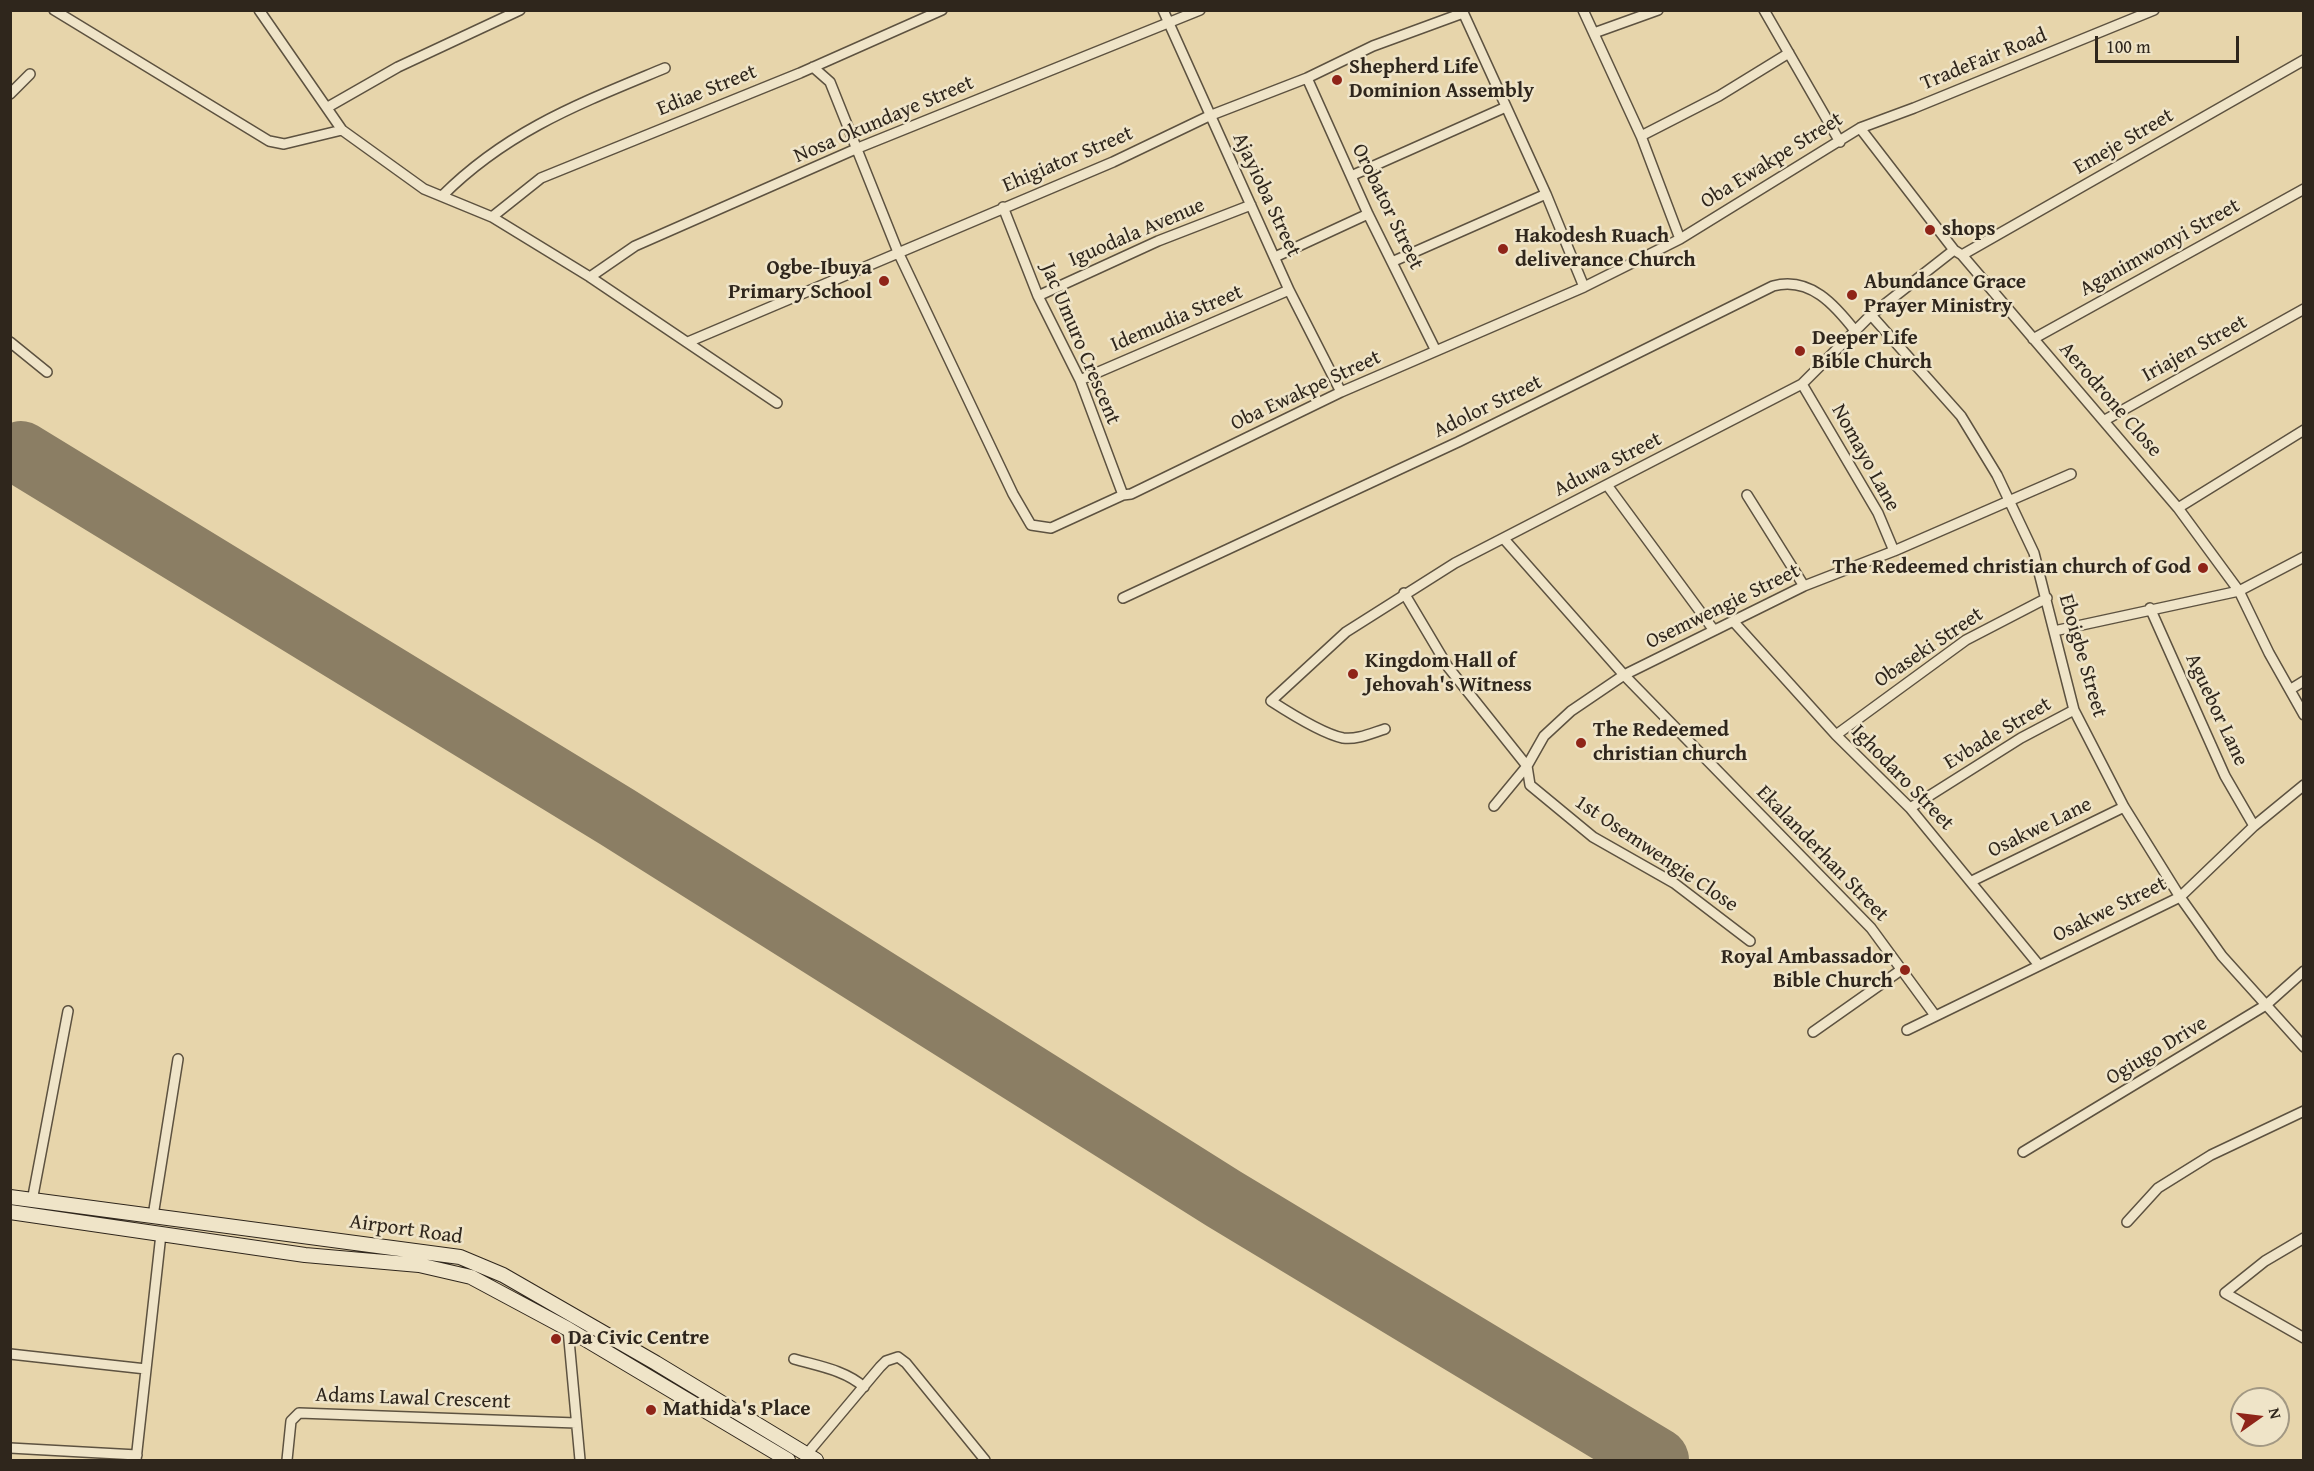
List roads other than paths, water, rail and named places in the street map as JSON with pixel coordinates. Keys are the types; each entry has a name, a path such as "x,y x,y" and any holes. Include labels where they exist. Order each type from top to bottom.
{"main road":[{"name":"Airport Road","path":"10,1197 460,1257 502,1275 740,1423 788,1461"},
{"name":"Airport Road","path":"10,1212 305,1255 449,1270 491,1285 740,1423 811,1458"}],"street":[{"path":"54,10 269,141 284,144 342,130"},
{"path":"259,10 342,130 424,189 492,217 590,277 777,403"},
{"name":"Ediae Street","path":"492,217 541,178 813,67 942,10"},
{"name":"Ajayioba Street","path":"1163,10 1289,290 1341,392"},
{"name":"Nosa Okundaye Street","path":"590,277 635,246 858,148 1200,10"},
{"path":"1583,10 1641,136 1680,239"},
{"path":"1594,33 1658,10"},
{"path":"1764,10 1840,142"},
{"name":"TradeFair Road","path":"1860,128 2154,10"},
{"path":"328,107 399,67 520,11"},
{"path":"1463,12 1546,194 1584,286"},
{"name":"Ehigiator Street","path":"688,342 1113,162 1209,116 1307,78 1373,46 1463,12"},
{"path":"1641,136 1719,96 1789,53"},
{"name":"Emeje Street","path":"1958,253 2304,60"},
{"path":"813,67 830,82 898,252"},
{"path":"442,196 468,171 512,138 600,95 665,68"},
{"path":"10,94 30,74"},
{"name":"Orobator Street","path":"1307,78 1368,214 1394,261 1436,351"},
{"path":"1351,176 1506,107"},
{"name":"Oba Ewakpe Street","path":"898,252 1013,494 1032,525 1051,528 1123,495 1131,494 1341,392 1584,286 1680,239 1860,128"},
{"name":"Aerodrone Close","path":"1860,128 1958,253 2105,420 2178,508 2239,591 2269,653 2304,715"},
{"name":"Aganimwonyi Street","path":"2033,339 2304,189"},
{"path":"1394,261 1546,194"},
{"name":"Iguodala Avenue","path":"1038,296 1158,241 1251,205"},
{"name":"Jac Umuro Crescent","path":"1003,207 1038,296 1080,380 1123,495"},
{"path":"1275,257 1368,214"},
{"name":"Aduwa Street","path":"1385,729 1359,737 1343,738 1299,718 1271,701 1346,632 1404,593 1455,563 1802,384 1871,315 1958,253"},
{"name":"Adolor Street","path":"1123,598 1458,442 1773,286 1787,282 1809,287 1838,308 1856,332"},
{"name":"Idemudia Street","path":"1080,380 1289,290"},
{"name":"Iriajen Street","path":"2105,420 2304,309"},
{"name":"Eboigbe Street","path":"1871,315 1961,416 2011,501 2034,553 2074,710 2124,807 2180,897 2222,956 2304,1047"},
{"path":"10,342 47,372"},
{"name":"Nomayo Lane","path":"1802,384 1878,513 1894,552"},
{"path":"2178,508 2304,430"},
{"name":"Osemwengie Street","path":"1494,806 1527,766 1544,736 1571,711 1624,675 1804,586 1894,552 2071,474"},
{"path":"1607,485 1713,629"},
{"path":"1747,495 1804,586"},
{"name":"Ekalanderhan Street","path":"1504,539 1624,675 1871,928 1935,1014"},
{"path":"2054,631 2150,608 2239,591 2304,557"},
{"name":"1st Osemwengie Close","path":"1404,593 1448,667 1527,766 1530,785 1593,837 1674,883 1750,941"},
{"name":"Obaseki Street","path":"1836,735 1966,640 2047,598"},
{"name":"Aguebor Lane","path":"2150,608 2225,776 2253,826"},
{"name":"Ighodaro Street","path":"1733,621 1836,735 1910,808 2038,964"},
{"path":"2291,689 2304,681"},
{"name":"Evbade Street","path":"1910,808 2021,738 2074,710"},
{"name":"Osakwe Street","path":"1907,1030 1935,1014 2180,897 2253,826 2304,785"},
{"name":"Osakwe Lane","path":"1972,881 2124,807"},
{"path":"1813,1032 1901,970"},
{"name":"Ogiugo Drive","path":"2023,1152 2266,1005 2304,971"},
{"path":"32,1201 68,1011"},
{"path":"153,1216 178,1059"},
{"path":"2127,1222 2158,1188 2211,1155 2304,1111"},
{"path":"10,1448 136,1458 161,1234"},
{"path":"2304,1238 2265,1261 2225,1293 2304,1338"},
{"path":"568,1329 580,1461"},
{"path":"10,1354 146,1369"},
{"path":"811,1458 864,1387 886,1362 898,1358 906,1363 985,1461"},
{"path":"794,1359 843,1373 864,1387"},
{"name":"Adams Lawal Crescent","path":"287,1461 291,1421 299,1413 576,1423"}],"place":[{"name":"Shepherd Life Dominion Assembly","path":"1337,80"},
{"name":"shops","path":"1930,230"},
{"name":"Hakodesh Ruach deliverance Church","path":"1503,249"},
{"name":"Ogbe-Ibuya Primary School","path":"884,281"},
{"name":"Abundance Grace Prayer Ministry","path":"1852,295"},
{"name":"Deeper Life Bible Church","path":"1800,351"},
{"name":"The Redeemed christian church of God","path":"2203,568"},
{"name":"Kingdom Hall of Jehovah's Witness","path":"1353,674"},
{"name":"The Redeemed christian church","path":"1581,743"},
{"name":"Royal Ambassador Bible Church","path":"1905,970"},
{"name":"Da Civic Centre","path":"556,1339"},
{"name":"Mathida's Place","path":"651,1410"}]}
